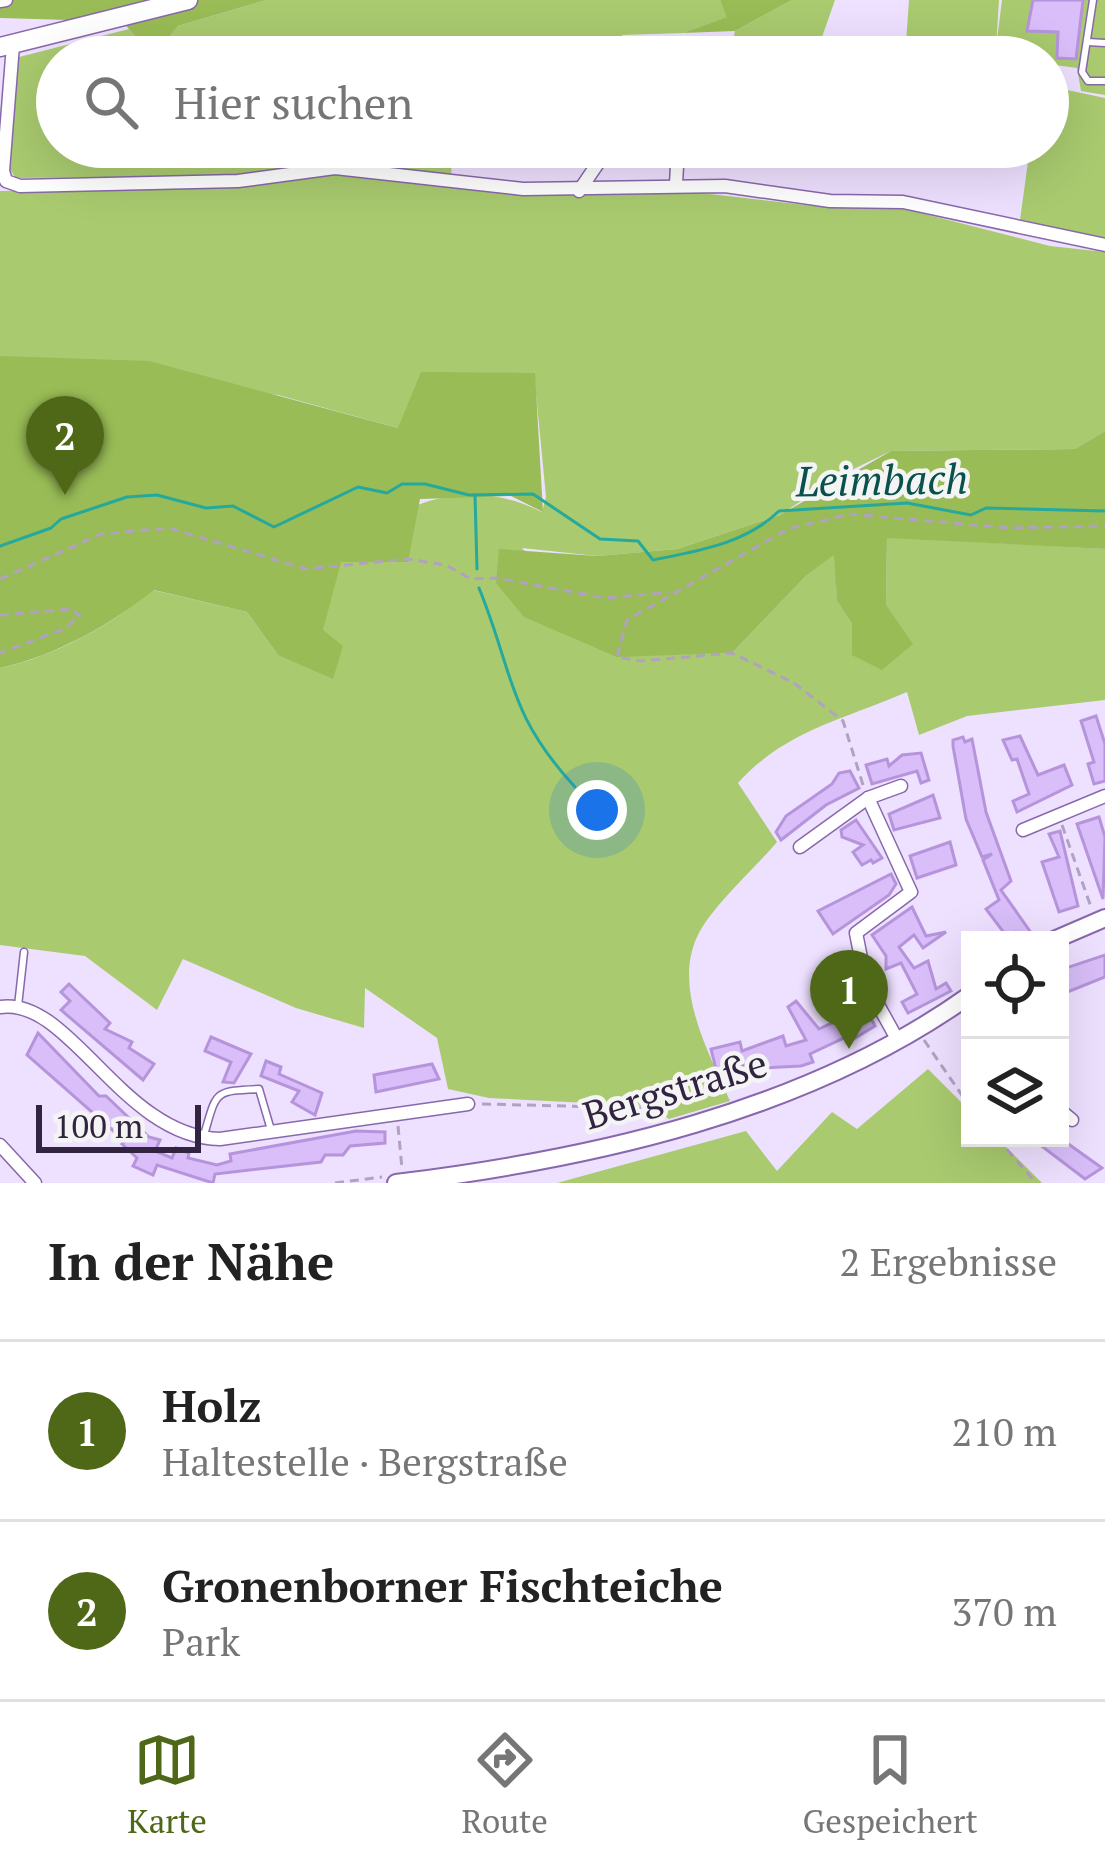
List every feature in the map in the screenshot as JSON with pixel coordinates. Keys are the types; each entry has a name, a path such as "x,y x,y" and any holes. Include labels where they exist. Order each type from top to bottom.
{"main road":[{"path":"46,36 188,0"}],"street":[{"path":"7,46 3,171 6,181 20,186 238,181 334,168 578,191 676,184 830,201 903,202 1105,245"},
{"path":"578,191 594,168"},
{"path":"676,184 677,168"},
{"path":"800,848 868,798 902,786"},
{"path":"1023,830 1105,796"},
{"path":"868,798 910,892 856,933 866,983 897,1040"},
{"path":"1069,932 1099,916"},
{"name":"Bergstraße","path":"393,1176 450,1180 507,1176 755,1103 897,1040 961,1001"},
{"path":"0,1007 18,1006 45,1017 148,1115 184,1136 271,1131 468,1104"},
{"path":"0,1145 34,1183"}],"lane":[{"path":"1093,0 1082,72 1088,81 1105,81"},
{"path":"1088,42 1105,43"},
{"path":"18,1006 24,952"},
{"path":"202,1138 214,1098 224,1091 260,1089 271,1131"}],"path":[{"path":"868,798 843,721 794,683 732,653 641,661 617,656 627,620 788,530 850,514 1009,528 1105,526"},
{"path":"0,579 101,534 169,529 306,569 407,559 446,565 471,579 497,578 605,598 671,592"},
{"path":"0,615 71,609 80,616 64,629 0,653"},
{"path":"1058,812 1099,916"},
{"path":"917,1028 961,1094"},
{"path":"468,1104 645,1108 668,1121 647,1127"},
{"path":"335,1183 393,1176 400,1112"},
{"path":"1005,1147 1036,1183"}],"green space":[{"path":"0,0 266,0 178,26 170,36 135,36 112,10 68,20 0,18"},
{"path":"266,0 720,0 728,17 683,33 622,36 169,36 178,26"},
{"path":"720,0 792,0 735,31 683,33 727,17"},
{"path":"792,0 835,0 822,36 734,36 735,31"},
{"path":"909,0 999,0 997,36 906,36"},
{"path":"1002,0 1105,0 1105,95 1081,91 1077,68 1069,67 1069,36 998,36"},
{"path":"129,29 135,36 102,36"},
{"path":"36,53 36,168 286,168 235,176 16,178 8,167 19,57"},
{"path":"1069,90 1105,98 1105,240 1034,231 1020,220 1027,168 1069,168"},
{"path":"386,168 452,168 451,176"},
{"path":"335,173 530,196 667,189 831,208 897,207 1050,246 1105,252 1105,431 1075,449 891,451 837,477 780,515 677,549 597,556 522,548 617,656 732,653 806,576 835,554 837,601 852,624 852,655 886,605 887,537 1105,549 1105,700 967,716 919,735 907,692 795,738 738,783 777,842 703,926 689,978 704,1042 730,1101 669,1119 648,1106 489,1098 448,1089 437,1038 365,988 364,1028 296,1008 183,959 157,1010 85,956 0,945 0,668 81,638 153,590 247,612 278,655 323,630 332,583 343,559 386,521 410,508 461,495 515,501 542,512 546,497 534,373 398,428 278,395 0,356 0,191 239,186"},
{"path":"0,356 149,361 398,428 421,372 535,373 543,512 511,496 420,499 408,562 341,562 323,630 343,646 333,679 278,655 247,612 154,590 81,638 0,668"},
{"path":"1105,431 1105,549 887,538 886,605 913,644 882,670 852,655 852,624 837,601 834,555 806,576 732,653 617,657 524,617 496,583 499,549 597,556 677,549 780,515 891,451 1075,449"},
{"path":"928,1069 961,1102 961,1147 1006,1147 1042,1183 557,1183 746,1131 777,1171 832,1112 857,1129"}],"building":[{"path":"1033,0 1083,0 1076,59 1069,59 1069,36 1027,31"},
{"path":"1096,716 1105,744 1105,781 1094,784 1088,764 1094,762 1081,721"},
{"path":"1020,736 1038,775 1064,765 1072,785 1017,812 1013,801 1029,794 1017,759 1012,760 1003,740"},
{"path":"972,739 986,812 1011,881 1001,890 1030,931 1003,931 986,909 999,900 983,860 992,854 982,857 966,819 953,740"},
{"path":"921,753 929,780 921,783 917,771 872,784 866,765 887,759 889,766 902,755"},
{"path":"850,771 859,788 826,805 781,840 776,832 786,816 832,784 839,773"},
{"path":"933,795 940,818 894,830 889,814"},
{"path":"1099,817 1105,837 1103,899 1077,824"},
{"path":"856,820 882,858 873,863 862,865 853,852 863,845 842,837 841,830"},
{"path":"1060,831 1078,906 1059,912 1042,862 1059,857 1049,834"},
{"path":"950,842 956,865 917,878 910,856"},
{"path":"891,874 896,884 889,895 833,934 818,911"},
{"path":"912,907 926,936 946,932 923,948 914,935 899,947 914,968 928,961 936,989 946,983 951,991 908,1013 902,1002 917,994 901,963 886,969 886,956 872,935"},
{"path":"1105,955 1105,977 1069,991 1069,967"},
{"path":"69,984 110,1023 105,1029 132,1042 129,1048 154,1064 143,1080 61,1010 70,1001 61,992"},
{"path":"796,1001 819,1029 865,1007 875,1026 847,1043 844,1038 810,1054 813,1062 801,1066 762,1068 760,1061 717,1073 711,1049 740,1042 742,1051 783,1036 786,1046 806,1040 788,1007"},
{"path":"38,1033 99,1096 106,1096 149,1137 160,1140 155,1151 172,1158 176,1148 189,1153 188,1158 217,1165 231,1161 230,1154 356,1131 385,1132 385,1143 350,1146 343,1155 325,1155 321,1162 215,1174 213,1183 157,1165 153,1175 133,1166 137,1158 122,1144 125,1141 27,1055"},
{"path":"211,1037 251,1054 234,1083 223,1082 231,1062 205,1051"},
{"path":"266,1061 281,1067 279,1074 322,1093 315,1115 292,1102 299,1091 261,1076"},
{"path":"432,1064 439,1079 376,1092 374,1075"},
{"path":"1069,1144 1102,1168 1085,1179 1043,1147"}],"waterway":[{"name":"Leimbach","path":"0,546 127,497 157,495 206,508 233,506 274,527 358,487 387,493 402,484 425,484 469,495 533,494 600,539 638,541 653,560 736,539 779,511 907,503 971,515 986,508 1105,511"},
{"path":"475,495 477,569"},
{"path":"479,588 524,714 575,787"}],"place":[{"name":"Gronenborner Fischteiche","path":"65,495"},
{"name":"Holz","path":"849,1049"}]}
